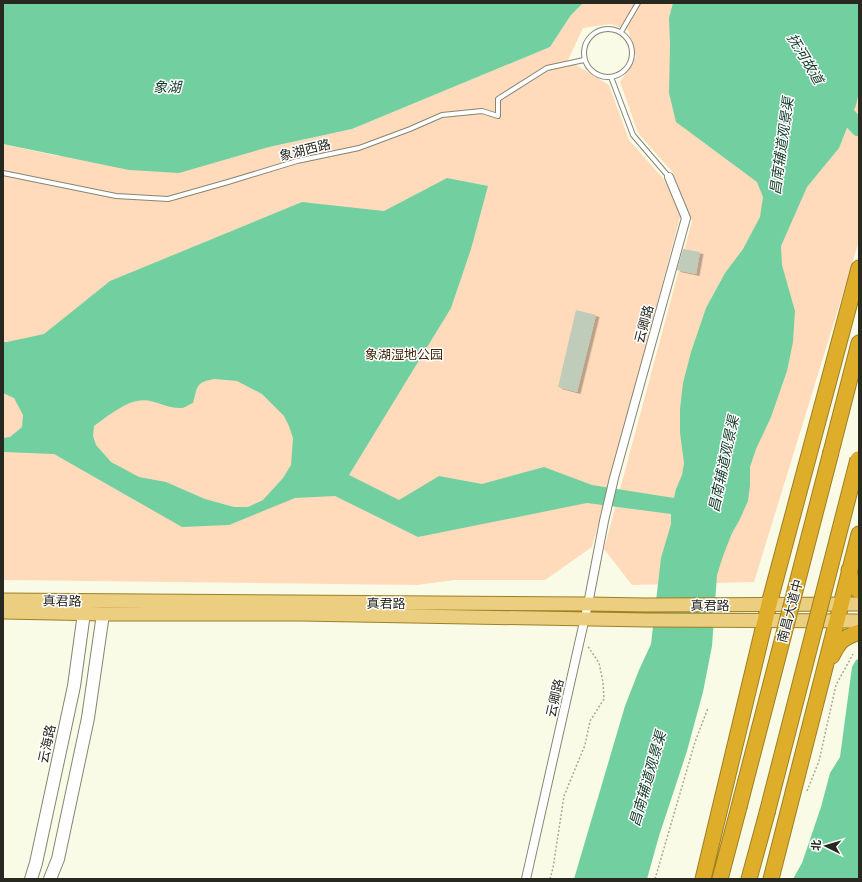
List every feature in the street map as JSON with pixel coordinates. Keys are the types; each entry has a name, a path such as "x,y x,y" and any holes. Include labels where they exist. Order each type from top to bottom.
{"highway":[{"path":"703,879 769,604 859,268"},
{"name":"南昌大道中","path":"720,879 859,343"},
{"path":"750,879 859,457"},
{"path":"771,879 859,534"},
{"path":"850,570 852,585 859,591"},
{"path":"824,671 838,644 850,635 859,632"}],"main road":[{"name":"真君路","path":"3,600 646,605 859,604"},
{"name":"真君路","path":"3,612 103,614 300,614 647,620 859,621"}],"street":[{"name":"云卿路","path":"526,879 585,619 614,478 686,218 669,177"},
{"name":"云海路","path":"31,879 36,863 74,686 84,613"},
{"path":"50,879 58,859 88,718 103,614"}],"lane":[{"path":"621,32 638,3"},
{"path":"610,28 621,32 629,40 632,52 630,64 622,73 611,77 599,76 590,70 584,60 584,48 588,37 598,30 610,28"},
{"name":"象湖西路","path":"3,173 116,196 168,199 297,161 358,148 410,129 442,115 482,111 498,116 498,99 547,68 584,60"},
{"path":"611,77 632,135 669,177"}],"path":[{"path":"550,879 564,796 585,745 590,720 604,699 603,682 599,663 581,635"},
{"path":"806,792 819,761 836,685 853,654"},
{"path":"655,879 695,742 708,708"}],"green space":[{"name":"象湖湿地公园","path":"583,3 859,3 859,241 754,582 632,585 604,549 692,221 673,173 638,133 620,82 636,57 628,30 610,24 583,28 568,60 609,85 629,140 662,177 682,210 592,547 545,580 455,580 417,585 3,580 3,144 58,156 269,147 352,129 550,47 571,15"}],"water":[{"name":"象湖","path":"3,3 583,3 571,15 550,47 352,129 269,147 179,173 129,170 3,144"},
{"name":"昌南辅道观景渠","path":"673,3 859,3 859,92 856,105 839,148 807,187 781,246 782,265 795,311 793,342 787,371 771,417 756,449 750,467 748,501 732,533 717,575 712,646 703,692 687,751 659,836 647,879 574,879 625,706 651,644 661,558 671,524 671,514 587,503 418,537 335,496 295,498 229,525 182,527 54,454 3,452 3,438 10,437 22,427 23,415 14,398 3,393 3,342 44,334 110,281 302,202 384,211 447,178 488,186 471,249 451,308 349,475 399,500 439,476 482,484 544,467 592,485 674,498 682,475 684,463 680,433 680,409 683,383 691,352 706,308 725,273 743,249 760,217 763,197 757,182 676,122 669,93 669,18","holes":["215,379 237,381 262,394 284,416 293,438 291,465 283,478 263,500 248,507 234,507 205,499 166,482 139,477 111,462 96,445 93,436 94,426 115,411 132,402 143,400 170,407 183,408 193,403 197,388 204,381"]},
{"path":"859,659 859,879 793,879 802,863 821,807 830,773 840,757 852,667 856,660"}],"building":[{"path":"683,249 700,252 696,274 677,270"},
{"path":"576,310 596,315 577,392 558,387"}],"waterway":[{"name":"抚河故道","path":"835,102 859,128"}]}
